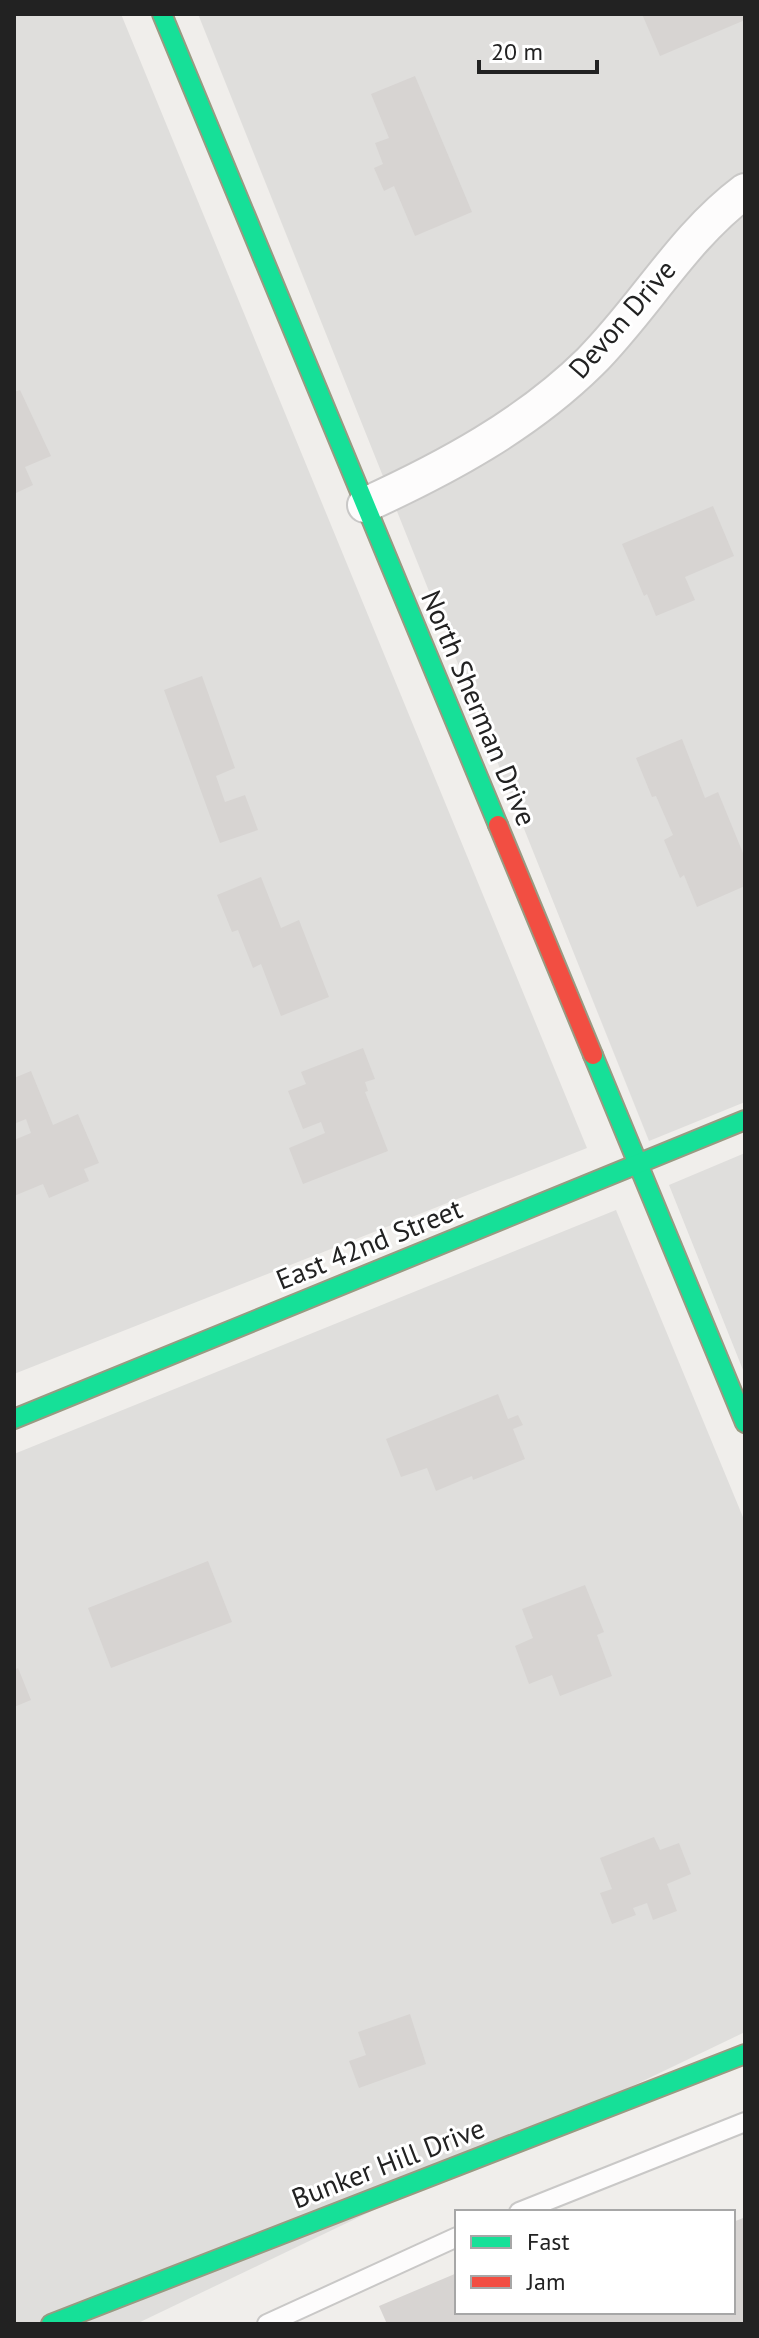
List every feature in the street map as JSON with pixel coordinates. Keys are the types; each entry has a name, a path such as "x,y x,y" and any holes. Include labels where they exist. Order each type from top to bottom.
{"street":[{"name":"North Sherman Drive","path":"162,14 745,1423"},
{"name":"Devon Drive","path":"365,505 421,479 473,449 518,422 548,398 590,362 699,232 745,191"},
{"name":"East 42nd Street","path":"14,1419 745,1120"},
{"name":"Bunker Hill Drive","path":"51,2324 745,2054"}],"lane":[{"path":"524,2210 745,2122"},
{"path":"267,2324 455,2238"}],"shaded area":[{"path":"14,14 121,14 587,1148 14,1374"},
{"path":"198,14 745,14 745,1102 649,1141"},
{"path":"745,1153 745,1375 669,1185"},
{"path":"616,1210 745,1522 745,2032 136,2324 14,2324 14,1454"}],"building":[{"path":"642,14 745,14 745,20 660,56"},
{"path":"415,76 472,212 415,236 394,186 384,191 374,168 383,164 375,143 389,138 371,94"},
{"path":"20,390 51,456 25,467 33,485 14,494 14,392"},
{"path":"713,506 734,556 685,577 695,600 656,616 622,544"},
{"path":"202,676 235,768 216,776 225,802 245,795 258,830 220,843 164,690"},
{"path":"682,739 705,798 718,792 745,858 745,886 697,907 684,875 680,878 664,840 673,835 656,796 652,797 636,758"},
{"path":"261,877 281,928 299,920 329,997 281,1016 261,964 253,968 238,930 232,932 217,895"},
{"path":"363,1048 375,1079 365,1082 368,1091 365,1092 388,1151 303,1184 289,1148 325,1133 321,1122 303,1129 288,1091 306,1084 301,1072"},
{"path":"31,1071 53,1125 78,1114 99,1163 84,1169 89,1181 49,1198 43,1184 14,1196 14,1140 31,1133 26,1119 14,1124 14,1078"},
{"path":"498,1394 508,1419 518,1415 523,1425 513,1429 525,1459 436,1491 427,1468 401,1477 386,1439"},
{"path":"208,1561 232,1622 111,1668 88,1608"},
{"path":"585,1585 604,1632 597,1635 612,1676 560,1696 552,1675 529,1684 515,1646 533,1638 522,1609"},
{"path":"18,1668 31,1700 14,1707 14,1670"},
{"path":"654,1837 660,1850 679,1843 691,1874 667,1884 677,1911 653,1920 647,1903 633,1908 636,1915 612,1924 600,1893 612,1889 600,1858"},
{"path":"410,2014 426,2064 359,2088 349,2061 366,2055 358,2032"},
{"path":"743,2218 745,2222 745,2324 387,2324 379,2306 455,2274 455,2314 735,2314 735,2221"}],"traffic: fast":[{"path":"162,14 498,825"},
{"path":"593,1055 745,1423"},
{"path":"14,1419 745,1120"},
{"path":"51,2324 745,2054"}],"traffic: jam":[{"path":"498,825 593,1055"}]}
